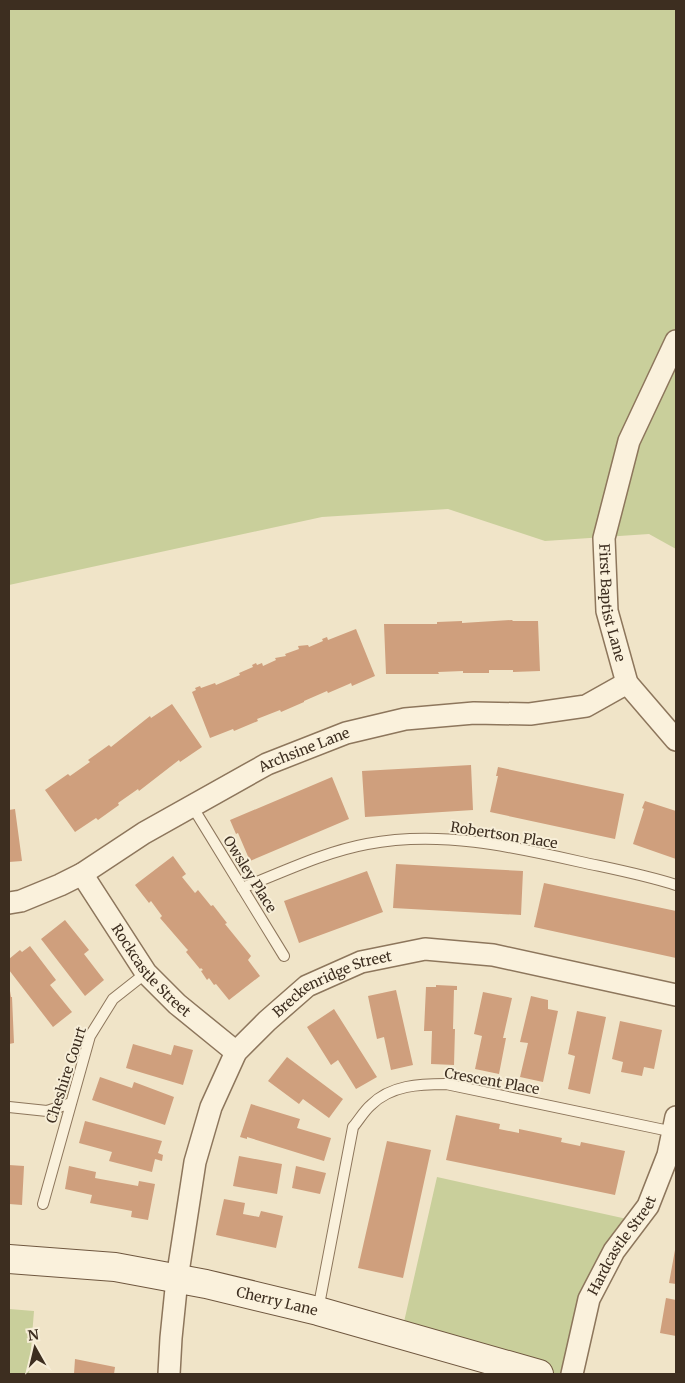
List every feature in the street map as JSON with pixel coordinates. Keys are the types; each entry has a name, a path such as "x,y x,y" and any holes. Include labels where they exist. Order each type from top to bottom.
{"street":[{"name":"First Baptist Lane","path":"676,341 629,441 604,538 607,611 627,683 676,740"},
{"name":"Archsine Lane","path":"9,903 22,901 82,874 144,833 267,764 346,733 405,719 474,713 530,714 586,706 627,683"},
{"name":"Rockcastle Street","path":"82,874 146,973 177,1004 236,1052"},
{"name":"Breckenridge Street","path":"169,1374 177,1278 195,1162 211,1107 236,1052 307,986 361,962 426,948 493,955 676,995"},
{"name":"Hardcastle Street","path":"572,1374 589,1299 614,1252 648,1206 668,1155 675,1127"},
{"name":"Cherry Lane","path":"9,1259 115,1266 177,1278 318,1311 540,1374"}],"lane":[{"name":"Owsley Place","path":"192,806 284,956"},
{"name":"Robertson Place","path":"242,888 314,860 366,844 411,838 463,839 657,879 676,885"},
{"name":"Cheshire Court","path":"43,1204 90,1036 113,999 146,973"},
{"name":"Crescent Place","path":"318,1311 353,1127 371,1104 392,1091 416,1084 446,1084 675,1127"},
{"path":"9,1107 47,1111 71,1103"}],"green space":[{"path":"9,9 676,9 676,549 649,534 545,541 448,509 322,517 9,585"},
{"path":"437,1177 636,1221 614,1251 572,1374 539,1374 401,1335"},
{"path":"9,1309 34,1311 29,1374 9,1374"}],"building":[{"path":"512,620 538,621 540,671 513,672 513,670 489,670 489,673 463,673 463,671 438,672 439,674 386,674 384,624 437,624 437,622 462,621 462,623"},
{"path":"356,629 375,676 352,686 351,683 328,693 327,691 281,712 280,710 257,719 258,721 234,731 233,729 210,738 192,692 196,690 195,688 215,683 216,685 240,675 239,673 253,667 252,665 256,663 257,665 262,663 263,666 276,660 275,658 286,656 285,654 299,649 298,646 308,645 309,647 323,641 322,639 327,637 328,640"},
{"path":"172,704 202,747 180,762 179,760 139,791 138,789 118,803 119,805 98,820 96,818 75,832 45,790 68,774 70,776 90,762 88,760 109,745 111,747 150,716 151,718"},
{"path":"471,765 473,810 365,817 362,771"},
{"path":"498,767 624,794 615,839 490,812 498,776 496,776"},
{"path":"332,777 349,819 250,861 230,820"},
{"path":"645,801 676,811 676,859 633,844"},
{"path":"15,809 22,861 9,862 9,810"},
{"path":"173,856 186,874 182,877 195,893 198,890 211,906 213,905 227,923 225,924 251,956 248,960 260,976 229,1000 216,984 214,985 209,978 207,980 201,971 203,970 200,969 186,952 188,950 160,918 162,916 151,901 149,903 135,885"},
{"path":"396,864 523,871 521,915 393,908"},
{"path":"367,871 383,912 299,943 284,901"},
{"path":"544,883 676,911 676,958 534,927"},
{"path":"65,920 89,950 84,954 104,980 85,996 41,939"},
{"path":"30,946 56,980 50,985 72,1012 53,1027 9,970 9,959 20,950 22,952"},
{"path":"436,985 457,986 457,990 454,990 454,1065 431,1064 432,1031 424,1031 426,987 436,987"},
{"path":"396,990 413,1065 391,1070 384,1037 377,1039 368,996"},
{"path":"9,991 12,997 14,1043 9,1044"},
{"path":"483,992 512,998 503,1038 506,1038 499,1074 475,1069 482,1036 474,1034"},
{"path":"531,996 548,1000 548,1009 558,1011 543,1082 520,1077 528,1043 520,1042"},
{"path":"334,1009 377,1077 356,1089 338,1060 331,1065 307,1027"},
{"path":"577,1011 606,1017 590,1094 568,1089 575,1056 568,1054"},
{"path":"620,1021 662,1030 654,1069 644,1067 642,1076 621,1072 623,1062 612,1059"},
{"path":"133,1044 171,1055 174,1045 193,1050 183,1085 126,1068"},
{"path":"287,1057 343,1099 329,1118 303,1099 299,1104 268,1081"},
{"path":"100,1077 132,1088 134,1082 174,1097 165,1125 92,1100"},
{"path":"251,1104 300,1119 297,1128 331,1138 324,1161 247,1137 247,1139 240,1137"},
{"path":"456,1115 500,1124 499,1129 519,1133 519,1129 562,1138 561,1142 580,1146 581,1142 625,1151 615,1195 446,1160"},
{"path":"85,1121 162,1141 158,1153 163,1155 162,1161 155,1159 152,1172 109,1161 112,1152 79,1143"},
{"path":"387,1141 431,1150 403,1278 358,1268"},
{"path":"239,1156 282,1164 277,1194 233,1186"},
{"path":"9,1165 24,1166 22,1205 9,1204"},
{"path":"69,1166 96,1172 95,1178 138,1186 139,1181 155,1184 148,1220 131,1217 132,1211 90,1203 92,1195 65,1189"},
{"path":"296,1166 326,1173 320,1194 292,1188"},
{"path":"224,1199 245,1203 243,1214 259,1217 261,1211 283,1216 276,1248 216,1235"},
{"path":"676,1250 676,1284 669,1283"},
{"path":"666,1298 676,1300 676,1336 660,1333"},
{"path":"75,1359 115,1367 114,1374 74,1374"}]}
